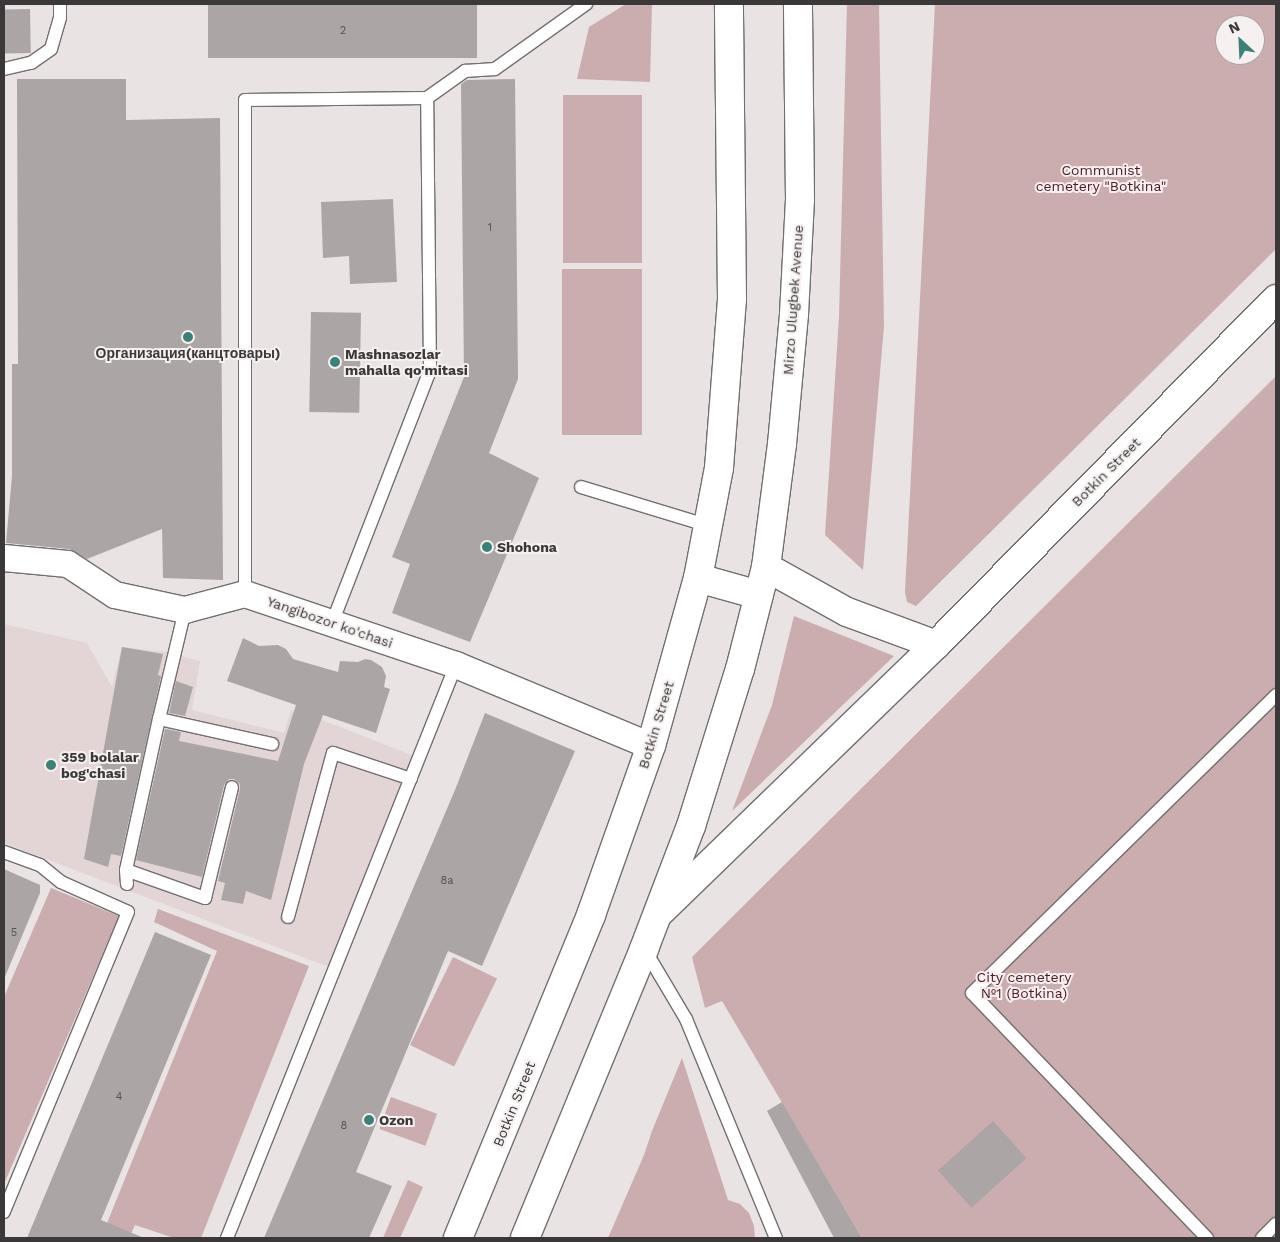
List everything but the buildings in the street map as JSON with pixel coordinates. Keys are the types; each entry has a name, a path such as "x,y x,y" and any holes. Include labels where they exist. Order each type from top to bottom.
{"main road":[{"path":"728,4 732,298 719,468 698,578 759,595"},
{"name":"Mirzo Ulugbek Avenue","path":"759,595 766,567 782,444 794,314 800,200 798,4"},
{"name":"Botkin Street","path":"658,914 936,645 1276,299"},
{"path":"766,567 847,612 936,645"},
{"name":"Botkin Street","path":"458,1238 591,915 651,746 698,578"},
{"name":"Botkin Street","path":"525,1238 658,914 720,739 759,595"}],"street":[{"path":"4,558 68,564 115,595 185,610 245,594"},
{"name":"Yangibozor ko'chasi","path":"245,594 456,665 651,746"}],"lane":[{"path":"4,69 31,63 51,49 60,18 60,4"},
{"path":"245,594 245,100 427,98 465,71 495,69 586,4"},
{"path":"332,623 430,370 427,98"},
{"path":"581,487 709,526"},
{"path":"127,884 126,870 158,719 185,610"},
{"path":"227,1238 456,665"},
{"path":"1207,1238 972,993 1276,696"},
{"path":"158,719 272,744"},
{"path":"288,916 334,753 411,779"},
{"path":"126,870 205,898 232,787"},
{"path":"4,852 40,866 61,882 128,912 4,1212"},
{"path":"644,949 686,1019 776,1238"},
{"path":"1262,1238 1276,1224"}],"shaded area":[{"path":"4,624 87,643 112,687 122,647 166,652 200,661 192,710 284,733 291,710 320,719 419,758 334,969 4,843"}],"green space":[{"path":"626,4 652,4 650,82 577,79 589,27"},
{"path":"847,4 879,4 884,326 863,570 825,535 839,317"},
{"name":"Communist cemetery \"Botkina\"","path":"935,4 1276,4 1276,249 916,606 907,602 905,592"},
{"path":"563,95 642,95 642,263 563,263"},
{"path":"562,269 642,269 642,435 562,435"},
{"name":"City cemetery №1 (Botkina)","path":"1276,376 1276,1238 862,1238 722,1001 705,1008 692,957"},
{"path":"794,616 894,656 732,811 772,705"},
{"path":"51,888 119,916 4,1184 4,997"},
{"path":"158,909 309,966 201,1238 174,1238 135,1225 129,1238 101,1238 217,951 154,922"},
{"path":"453,957 497,978 454,1067 410,1045"},
{"path":"682,1058 728,1200 740,1204 749,1213 754,1226 755,1238 608,1238 644,1155"},
{"path":"391,1097 437,1114 425,1146 379,1129"},
{"path":"408,1180 423,1187 400,1238 383,1238"}],"place":[{"name":"Организация(канцтовары)","path":"188,337"},
{"name":"Mashnasozlar mahalla qo'mitasi","path":"335,362"},
{"name":"Shohona","path":"487,547"},
{"name":"359 bolalar bog'chasi","path":"51,765"},
{"name":"Ozon","path":"369,1120"}]}
